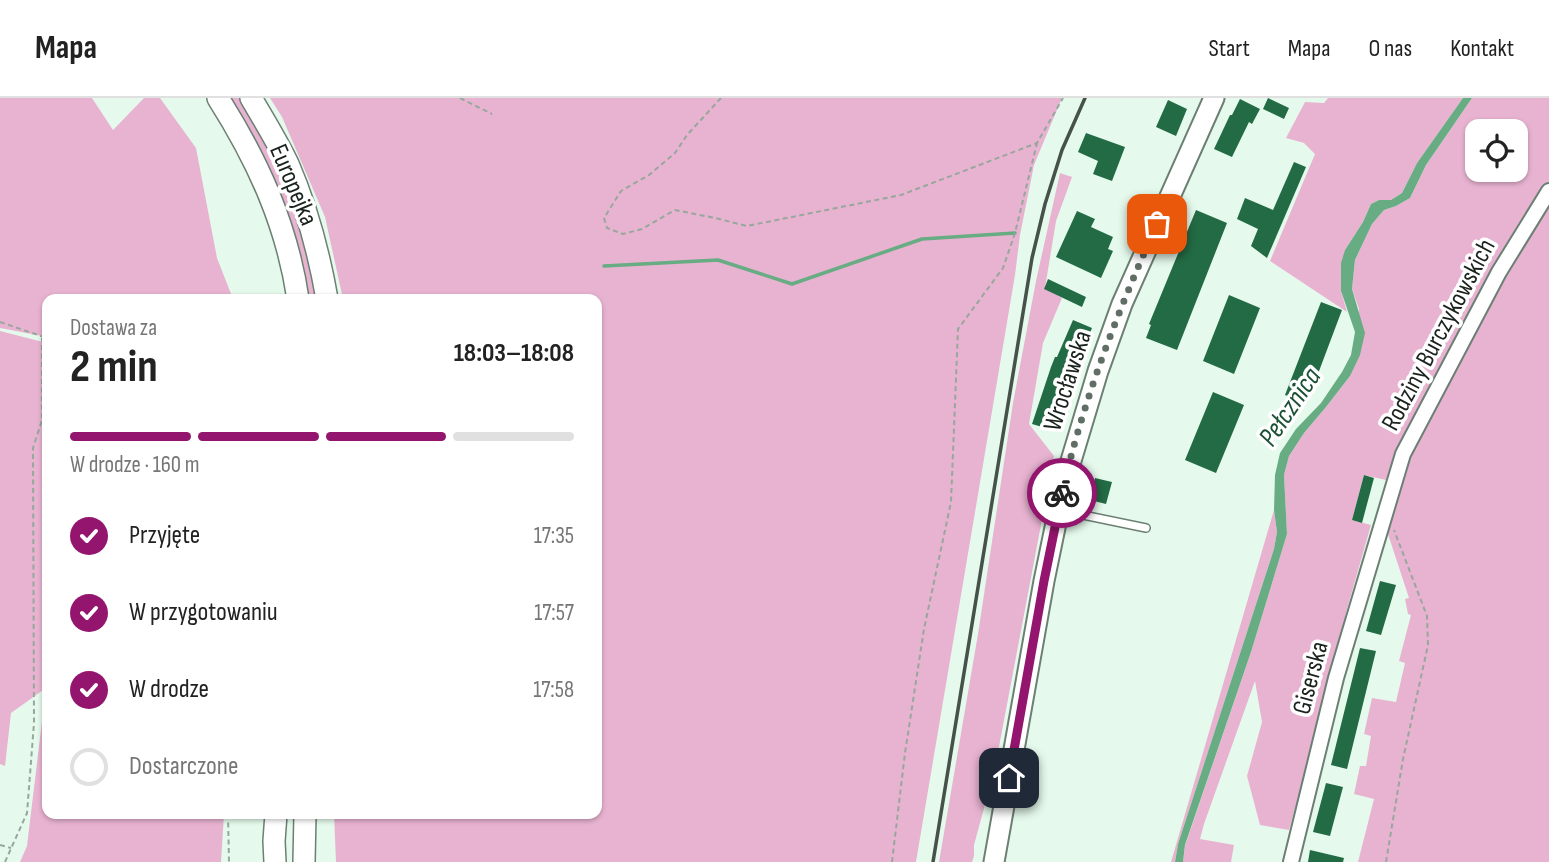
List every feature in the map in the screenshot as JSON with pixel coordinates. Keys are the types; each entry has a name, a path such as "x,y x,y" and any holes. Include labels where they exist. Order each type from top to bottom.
{"main road":[{"name":"Europejka","path":"218,98 250,152 277,214 288,247 297,294"},
{"name":"Europejka","path":"251,98 288,164 317,246 326,294"},
{"name":"Wrocławska","path":"994,862 1044,581 1071,456 1108,338 1208,101"},
{"path":"275,862 276,819"},
{"path":"303,862 305,819"}],"street":[{"name":"Rodziny Burczykowskich","path":"1386,508 1409,442 1499,272 1549,191"},
{"name":"Giserska","path":"1291,862 1336,678 1386,508"}],"lane":[{"path":"1058,509 1146,528"}],"path":[{"path":"460,98 492,114"},
{"path":"721,98 687,135 675,153 649,175 621,191 604,218 607,228 623,234 642,229 675,211 747,226 760,224 901,195 1037,143"},
{"path":"892,862 924,629 951,502 958,329 1003,268 1015,233 1037,143 1063,98"},
{"path":"0,322 42,336 42,420 33,448 34,723 27,813 5,862"},
{"path":"1386,862 1403,760 1428,645 1427,616 1395,532"},
{"path":"228,819 229,862"},
{"path":"0,845 12,848"}],"shaded area":[{"path":"0,98 92,98 113,130 144,98 160,98 196,148 217,258 231,294 42,294 42,336 0,328"},
{"path":"226,98 241,98 273,155 301,222 318,294 305,294"},
{"path":"270,98 1062,98 1034,165 1020,235 916,862 336,862 334,819 602,819 602,294 342,294 325,217 282,117"},
{"path":"1328,98 1463,98 1417,163 1402,193 1391,200 1379,200 1371,204 1345,250 1341,291 1347,312 1270,261 1315,154 1304,143 1286,138 1305,102 1324,103"},
{"path":"1463,98 1472,98 1426,165 1410,198 1384,210 1372,224 1355,260 1352,289 1365,333 1360,355 1350,376 1289,456 1284,475 1287,534 1251,652 1185,845 1183,862 1175,862 1178,844 1274,549 1277,532 1274,510 1275,475 1280,453 1296,429 1321,403 1351,355 1355,332 1341,291 1341,263 1345,250 1371,204 1379,200 1391,200 1402,193 1417,163"},
{"path":"1472,98 1549,98 1549,181 1494,268 1398,450 1386,480 1364,475 1352,520 1371,525 1289,830 1260,825 1247,776 1262,722 1255,681 1200,839 1234,845 1231,862 1183,862 1185,846 1251,652 1287,534 1284,475 1289,456 1350,376 1359,309 1352,289 1355,260 1372,224 1384,210 1410,198 1426,165"},
{"path":"1060,173 1072,177 1056,221 1045,288 1062,298 1043,343 1029,424 1054,456 995,768 974,845 974,856 972,862 939,862 978,634 1013,403"},
{"path":"1549,208 1549,862 1358,862 1374,799 1354,794 1360,766 1366,766 1371,736 1364,734 1372,698 1396,702 1405,663 1399,661 1411,615 1408,614 1405,599 1409,598 1385,525 1409,456 1505,275"},
{"path":"0,331 42,342 42,691 11,713 5,766 0,764"},
{"path":"1274,510 1277,532 1274,549 1178,844 1175,862 1171,862"},
{"path":"42,721 42,819 224,819 221,862 20,862 27,846"}],"building":[{"path":"1268,98 1289,108 1284,119 1263,109"},
{"path":"1240,99 1260,109 1252,124 1249,122 1232,157 1214,149"},
{"path":"1168,100 1187,109 1176,136 1156,127"},
{"path":"1086,133 1125,147 1112,181 1093,174 1098,161 1078,152"},
{"path":"1294,162 1306,167 1267,258 1251,246 1258,229 1237,219 1245,198 1273,210"},
{"path":"1196,210 1227,223 1177,350 1146,338 1151,325 1149,324"},
{"path":"1077,211 1095,219 1091,227 1113,237 1108,249 1113,251 1101,278 1056,257"},
{"path":"1048,279 1086,297 1082,307 1044,289"},
{"path":"1229,295 1260,308 1234,374 1203,361"},
{"path":"1321,302 1342,310 1307,403 1285,395"},
{"path":"1073,320 1092,328 1082,352 1075,349 1049,429 1032,424 1051,367"},
{"path":"1213,392 1244,405 1216,473 1185,460"},
{"path":"1364,475 1374,478 1362,523 1352,520"},
{"path":"1095,478 1112,482 1106,504 1090,500"},
{"path":"1380,581 1396,585 1381,635 1366,631"},
{"path":"1360,648 1376,651 1347,769 1331,765"},
{"path":"1326,783 1343,787 1330,836 1313,832"},
{"path":"1310,850 1344,858 1343,862 1308,862"}],"waterway":[{"path":"604,266 718,260 792,284 922,239 1015,233"}],"railway":[{"path":"933,862 1032,258 1062,150 1085,98"}],"way so far":[{"path":"1062,493 1108,338 1157,224"}],"route":[{"path":"1009,778 1062,493"}],"water label":[{"name":"Pełcznica","path":"1290,407"}]}
